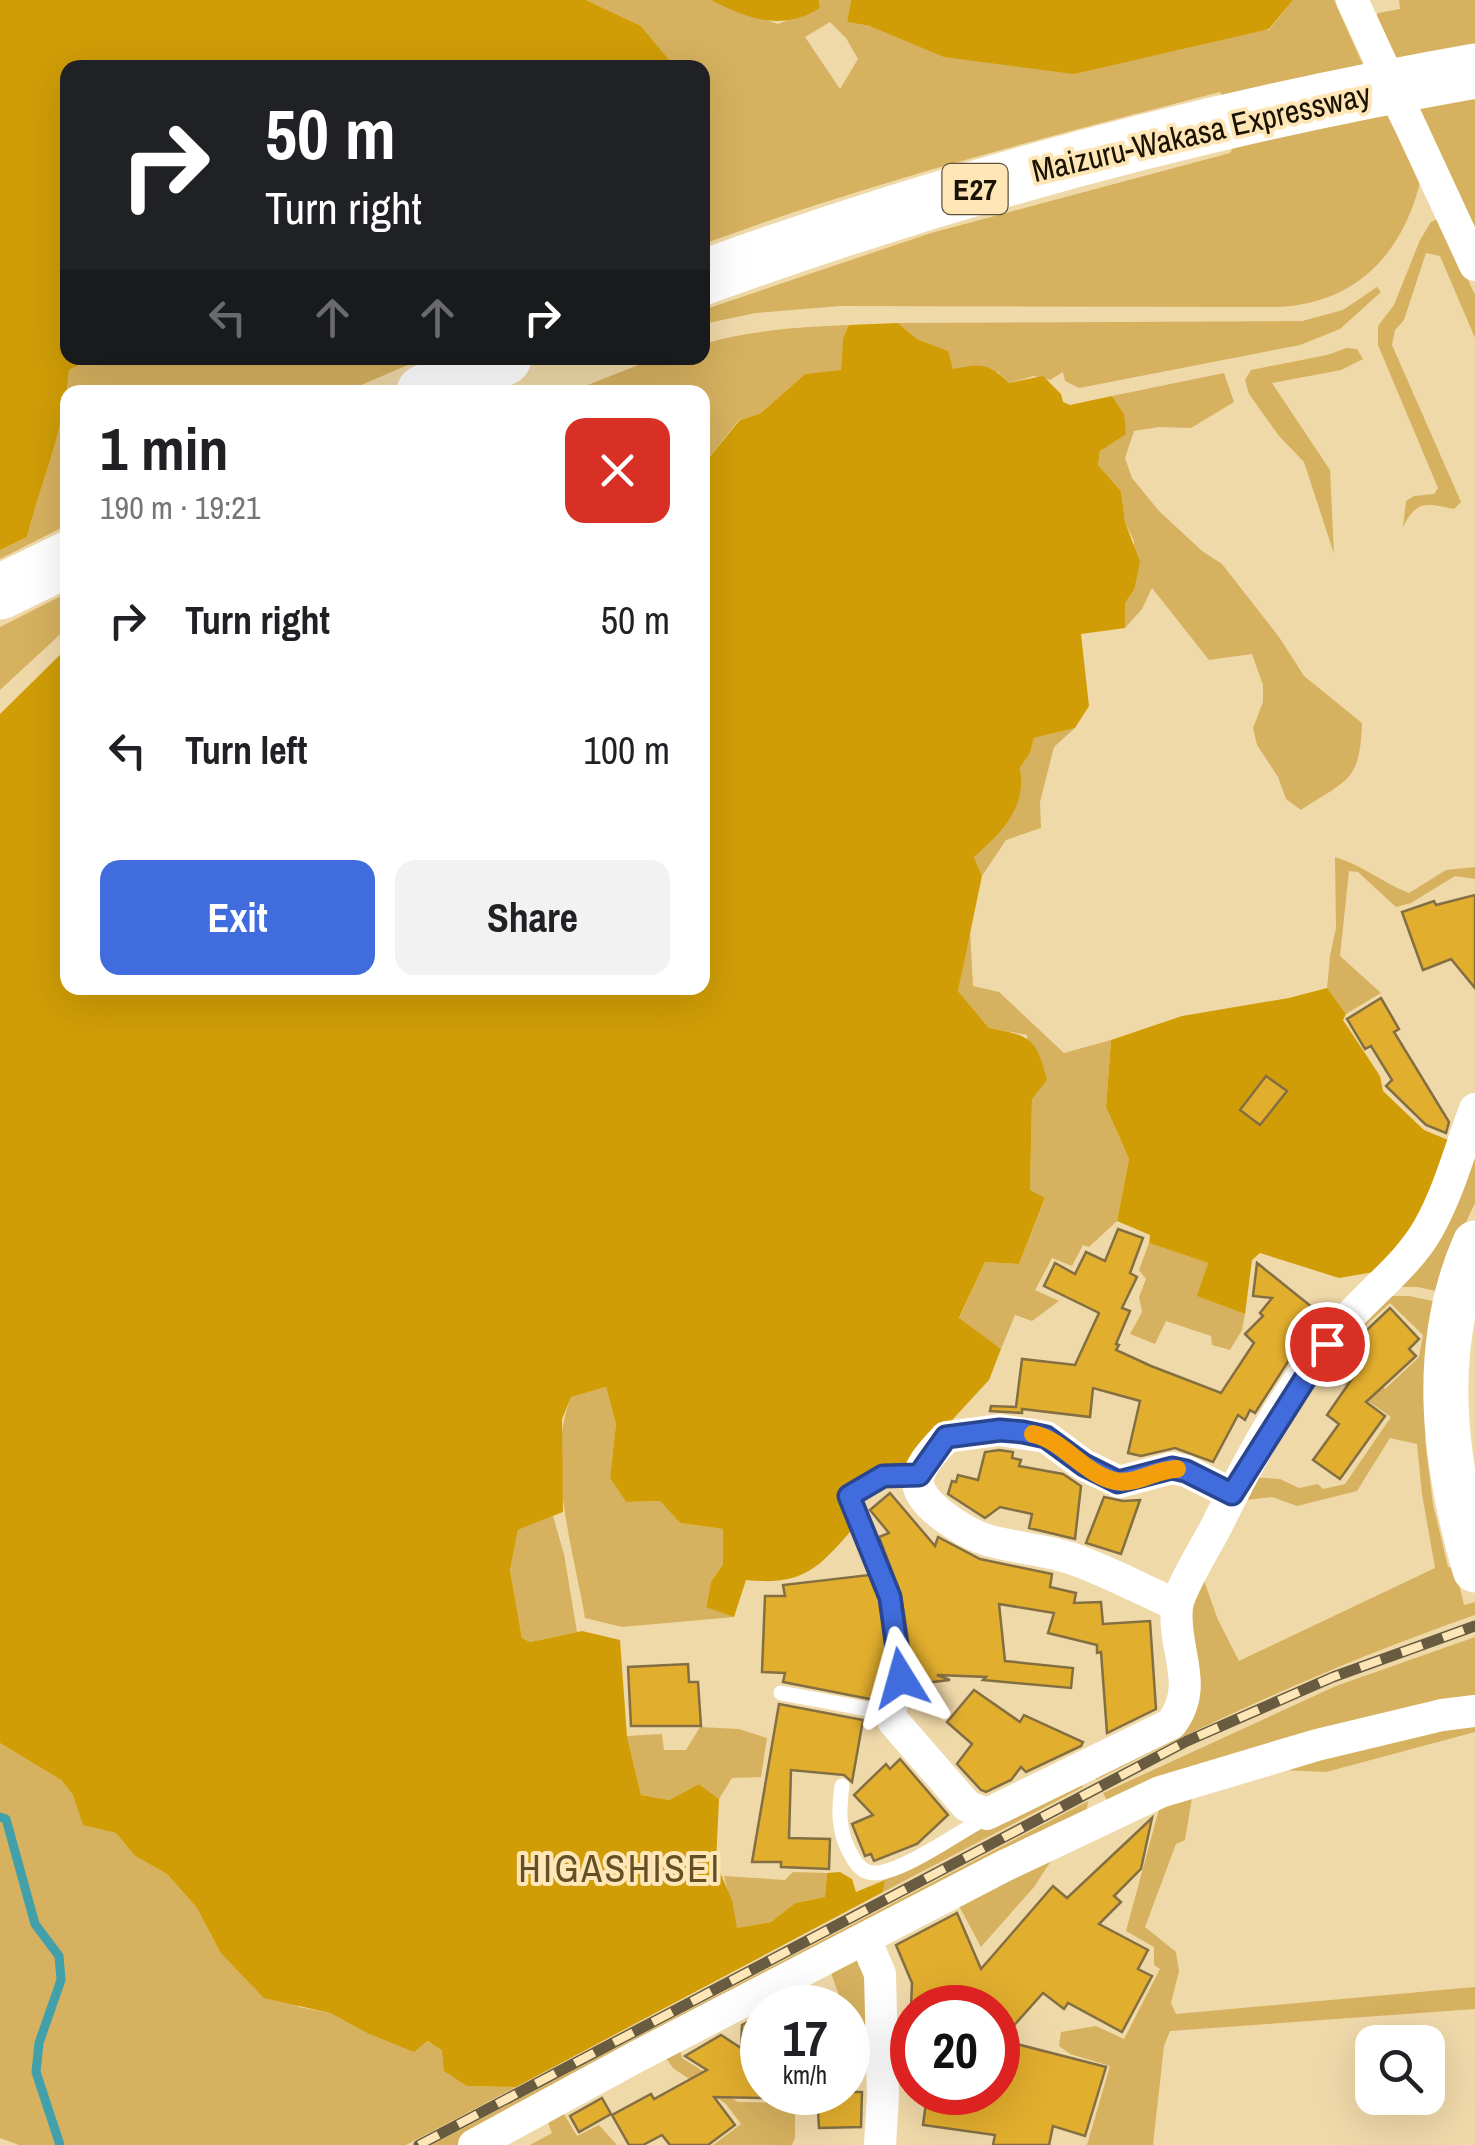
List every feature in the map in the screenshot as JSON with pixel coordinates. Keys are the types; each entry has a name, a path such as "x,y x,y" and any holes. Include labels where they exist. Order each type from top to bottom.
{"highway":[{"name":"Maizuru-Wakasa Expressway","path":"710,275 964,192 1252,118 1475,71"},
{"path":"440,385 488,365"},
{"path":"0,592 60,563"}],"street":[{"path":"1352,0 1475,266"},
{"path":"894,1722 966,1806 987,1814 1171,1724 1183,1708 1185,1687 1177,1605 1232,1494 1313,1362 1340,1326 1427,1232 1442,1202 1475,1109"},
{"path":"1475,1243 1455,1303 1444,1388 1452,1472 1475,1570"},
{"path":"1177,1605 1071,1558 985,1540 935,1510 922,1494 919,1475 946,1437 1000,1430 1046,1437 1084,1465 1118,1482 1172,1468 1232,1494"},
{"path":"474,2145 864,1938 1160,1792 1261,1759 1442,1715 1475,1711"},
{"path":"1081,1766 1106,1816"},
{"path":"864,1938 880,1974 880,2145"}],"lane":[{"path":"781,1693 878,1711 894,1722 904,1695 890,1597 849,1496 883,1476 919,1475"},
{"path":"842,1786 840,1822 844,1840 865,1872 890,1871 987,1814"}],"shaded area":[{"path":"0,0 586,0 641,26 669,60 60,60 60,365 79,365 69,370 68,385 60,385 58,434 27,537 0,550"},
{"path":"586,0 711,0 778,24 820,8 819,0 851,0 847,22 870,26 1269,30 1293,0 1334,0 1364,67 1224,98 1220,92 1090,126 895,181 710,242 710,60 669,60 641,26","holes":["830,22 846,38 858,59 840,89 805,37"]},
{"path":"711,0 819,0 820,8 792,20 778,21 739,13"},
{"path":"851,0 1293,0 1269,29 1074,74 944,57 870,26 847,22"},
{"path":"1399,0 1475,0 1475,44 1391,60 1374,19 1378,13 1400,9"},
{"path":"1475,95 1475,238 1412,107"},
{"path":"1385,112 1421,179 1402,231 1371,271 1328,297 1302,304 840,306 756,313 710,323 710,308 931,233 1230,153 1233,148"},
{"path":"1439,218 1475,295 1475,338 1440,256 1426,253 1392,345 1461,502 1454,509 1430,505 1418,508 1403,527 1406,501 1434,494 1438,488 1378,345 1378,326 1394,305 1420,240 1431,222"},
{"path":"1377,287 1381,292 1340,329 1300,345 1079,388 1065,381 1063,372 1050,380 1034,376 1009,383 998,372 953,369 947,351 917,339 898,323 1302,321 1343,310"},
{"path":"898,323 917,339 948,351 953,369 983,366 1009,383 1043,376 1061,394 1063,402 1070,405 1112,396 1124,414 1126,434 1100,451 1098,465 1121,491 1125,522 1140,562 1134,590 1125,603 1125,628 1081,634 1089,706 1075,728 1034,738 1020,768 1016,807 1003,829 974,857 982,876 958,991 989,1028 1023,1037 1039,1055 1047,1080 1032,1099 1030,1190 1045,1198 1019,1264 985,1262 959,1318 1001,1349 989,1380 917,1463 843,1494 855,1526 831,1553 796,1577 746,1580 734,1617 706,1607 711,1582 723,1564 723,1529 680,1523 660,1501 626,1502 610,1478 616,1424 606,1387 571,1397 562,1419 563,1512 518,1530 510,1570 522,1638 530,1642 582,1631 620,1640 627,1736 641,1795 669,1800 699,1784 719,1799 716,1863 732,1900 737,1928 771,1922 795,1903 825,1897 827,1873 840,1872 852,1879 856,1892 885,1880 883,1892 516,2087 467,2086 444,2071 442,2050 427,2041 414,2052 330,2013 264,1998 220,1952 197,1908 167,1874 135,1856 116,1833 83,1825 73,1795 61,1780 0,1743 0,714 60,655 60,995 710,995 710,456 740,420 761,413 805,374 841,370 843,338 849,325"},
{"path":"849,325 843,338 841,371 805,374 761,413 739,420 710,456 710,385 588,385 638,365 710,365 710,342 775,330"},
{"path":"1357,349 1363,359 1341,370 1272,383 1330,470 1334,554 1304,462 1279,436 1249,394 1245,380 1251,370"},
{"path":"79,365 408,365 361,385 68,385 69,370"},
{"path":"1224,373 1234,402 1191,428 1134,431 1125,458 1132,478 1159,511 1222,564 1304,676 1362,723 1358,757 1348,777 1301,810 1286,799 1278,777 1257,745 1253,728 1263,702 1263,685 1252,654 1209,660 1152,588 1142,609 1125,628 1125,603 1134,590 1134,541 1125,522 1121,491 1098,465 1100,451 1124,414 1112,396"},
{"path":"60,425 60,529 0,559 0,550 27,537"},
{"path":"60,597 60,634 0,690 0,627"},
{"path":"1075,728 1054,747 1040,802 1041,828 1006,840 982,876 974,857 1009,818 1019,794 1020,768 1034,738"},
{"path":"1335,857 1409,893 1446,870 1475,867 1475,879 1455,876 1411,903 1396,907 1358,872 1349,871 1340,956 1381,993 1346,1014 1327,988 1336,928"},
{"path":"970,929 973,986 999,992 1064,1053 1111,1040 1106,1107 1129,1159 1117,1221 1089,1247 1083,1245 1072,1266 1052,1258 1035,1290 1059,1301 1032,1321 1015,1315 1001,1349 959,1319 985,1262 1019,1264 1045,1199 1030,1191 1032,1099 1027,1035 989,1028 958,991"},
{"path":"1327,988 1380,1076 1383,1091 1424,1130 1453,1142 1433,1199 1380,1271 1339,1278 1260,1253 1252,1260 1245,1314 1197,1296 1208,1263 1149,1243 1150,1235 1117,1221 1129,1159 1106,1107 1111,1040 1182,1016"},
{"path":"1475,1150 1475,1203 1453,1250 1441,1292 1391,1287"},
{"path":"1149,1243 1208,1263 1198,1296 1245,1314 1242,1330 1230,1350 1212,1345 1211,1336 1166,1321 1155,1344 1130,1334 1142,1312 1139,1297 1146,1279 1139,1270"},
{"path":"1382,1296 1438,1302 1429,1437 1425,1439 1433,1504 1448,1567 1455,1568 1464,1605 1475,1602 1475,1615 1283,1691 1096,1780 1094,1774 1177,1729 1186,1606 1202,1575 1218,1620 1239,1661 1435,1568 1417,1444 1390,1438 1357,1491 1297,1506 1272,1497 1239,1501 1253,1477 1280,1479 1299,1488 1318,1484 1323,1489 1345,1484 1391,1417 1336,1379 1352,1355 1385,1389 1419,1357 1423,1335 1390,1303 1341,1348"},
{"path":"606,1387 616,1424 610,1478 626,1502 660,1501 680,1523 723,1529 723,1564 711,1582 706,1606 734,1617 622,1627 585,1618 564,1507 561,1449 571,1397"},
{"path":"553,1516 564,1554 577,1632 530,1642 522,1638 510,1570 518,1530"},
{"path":"1475,1637 1475,1700 1108,1802 1103,1793 1336,1686"},
{"path":"1475,1722 1475,1732 1326,1772 1281,1770 1192,1798 1185,1840 1176,1844 1145,1927 1176,1952 1179,1971 1171,2003 1176,2014 1475,1987 1475,2009 1170,2031 1164,2046 1153,2145 1087,2145 1110,2066 1070,2054 1059,2046 1061,2032 1096,2026 1124,2039 1160,1969 1154,1965 1154,1947 1126,1931 1162,1798"},
{"path":"700,1727 739,1729 767,1738 761,1777 732,1778 719,1799 699,1784 669,1800 641,1795 627,1736 662,1734 664,1750 686,1750"},
{"path":"0,1743 61,1780 73,1795 84,1825 116,1833 135,1856 167,1874 197,1908 220,1952 299,2007 330,2013 367,2033 426,2041 442,2049 467,2086 516,2087 406,2145 19,2145 0,2138"},
{"path":"1078,1780 1083,1787 883,1892 885,1880"},
{"path":"1088,1801 1086,1817 765,1985 740,1985 740,1998 460,2145 431,2145"},
{"path":"1051,1861 1034,1887 981,1947 958,1904"},
{"path":"793,1872 827,1873 825,1897 795,1903 771,1922 737,1928 724,1876 785,1880"},
{"path":"857,1956 867,1985 835,1985 830,1970"},
{"path":"678,2042 682,2058 714,2078 727,2095 740,2102 740,2115 795,2115 792,2145 713,2145 741,2124 726,2104 673,2068 661,2051"},
{"path":"560,2107 577,2136 599,2125 617,2145 530,2145 552,2133 545,2115"}],"building":[{"path":"1475,895 1475,988 1451,959 1423,970 1402,912 1434,901 1436,905"},
{"path":"1381,998 1399,1029 1394,1032 1449,1122 1446,1133 1426,1125 1386,1086 1392,1080 1371,1046 1365,1049 1347,1019"},
{"path":"1266,1076 1287,1091 1260,1125 1240,1110"},
{"path":"1118,1229 1143,1238 1130,1273 1137,1277 1122,1308 1130,1311 1116,1350 1151,1366 1221,1393 1254,1343 1245,1334 1263,1316 1260,1313 1272,1298 1253,1296 1257,1263 1323,1316 1255,1413 1250,1410 1245,1420 1238,1415 1213,1462 1175,1448 1141,1456 1128,1453 1140,1401 1093,1388 1090,1417 1022,1409 1022,1413 990,1411 991,1406 1016,1407 1022,1359 1075,1365 1099,1313 1044,1286 1055,1263 1075,1274 1086,1252 1105,1261"},
{"path":"1390,1308 1419,1339 1409,1349 1416,1356 1366,1402 1385,1416 1340,1479 1313,1460 1339,1424 1327,1415 1365,1360 1351,1345"},
{"path":"985,1452 1013,1452 1012,1458 1021,1460 1019,1466 1063,1474 1081,1486 1075,1539 1029,1528 1032,1514 1000,1507 985,1518 948,1494 958,1475 978,1480"},
{"path":"890,1493 935,1546 938,1537 980,1559 1052,1574 1050,1587 1076,1593 1074,1603 1101,1602 1103,1624 1150,1621 1156,1709 1107,1733 1101,1652 1097,1653 1097,1645 1048,1633 1054,1613 999,1604 1005,1661 1073,1668 1071,1688 937,1675 950,1680 915,1684 901,1595 879,1537 889,1533 870,1510"},
{"path":"1104,1497 1140,1500 1121,1554 1086,1543"},
{"path":"869,1575 879,1600 892,1687 890,1703 783,1682 785,1673 762,1672 765,1596 785,1596 783,1585"},
{"path":"688,1664 689,1682 698,1682 701,1726 631,1726 628,1667"},
{"path":"974,1690 1020,1722 1024,1715 1083,1742 1081,1746 1026,1772 1021,1767 1011,1780 986,1792 981,1790 957,1764 972,1744 947,1722"},
{"path":"779,1704 863,1720 852,1782 844,1775 791,1770 789,1838 830,1839 829,1869 752,1862"},
{"path":"900,1759 948,1815 917,1844 874,1861 871,1854 865,1856 852,1824 873,1815 854,1795 886,1764 890,1769"},
{"path":"1152,1818 1141,1869 1114,1896 1121,1902 1099,1924 1148,1950 1138,1969 1152,1976 1122,2032 1068,2003 1064,2009 1043,1993 1020,2019 1020,1985 912,1985 896,1945 957,1913 981,1969 1053,1886 1067,1898"},
{"path":"721,2035 740,2047 740,2098 714,2097 735,2125 708,2145 670,2145 662,2135 643,2145 629,2145 612,2115 651,2094 654,2099 707,2070 685,2056"},
{"path":"1020,2045 1106,2067 1085,2136 1053,2126 1049,2145 993,2145 995,2135 923,2125 924,2115 1020,2115"},
{"path":"602,2098 611,2114 579,2132 570,2116"},
{"path":"818,2115 861,2115 861,2127 819,2128"}],"waterway":[{"path":"0,1817 6,1819 35,1924 59,1956 61,1980 39,2043 36,2072 60,2145"}],"railway":[{"path":"419,2145 1187,1741 1333,1677 1475,1626"}],"slow traffic":[{"path":"1033,1434 1046,1437 1084,1465 1118,1482 1177,1469"}],"district":[{"name":"HIGASHISEI","path":"620,1868"}],"route":[{"path":"901,1678 890,1597 849,1496 883,1476 919,1475 946,1437 1000,1430 1046,1437 1084,1465 1118,1482 1138,1480 1172,1468 1232,1494 1327,1344"}]}
